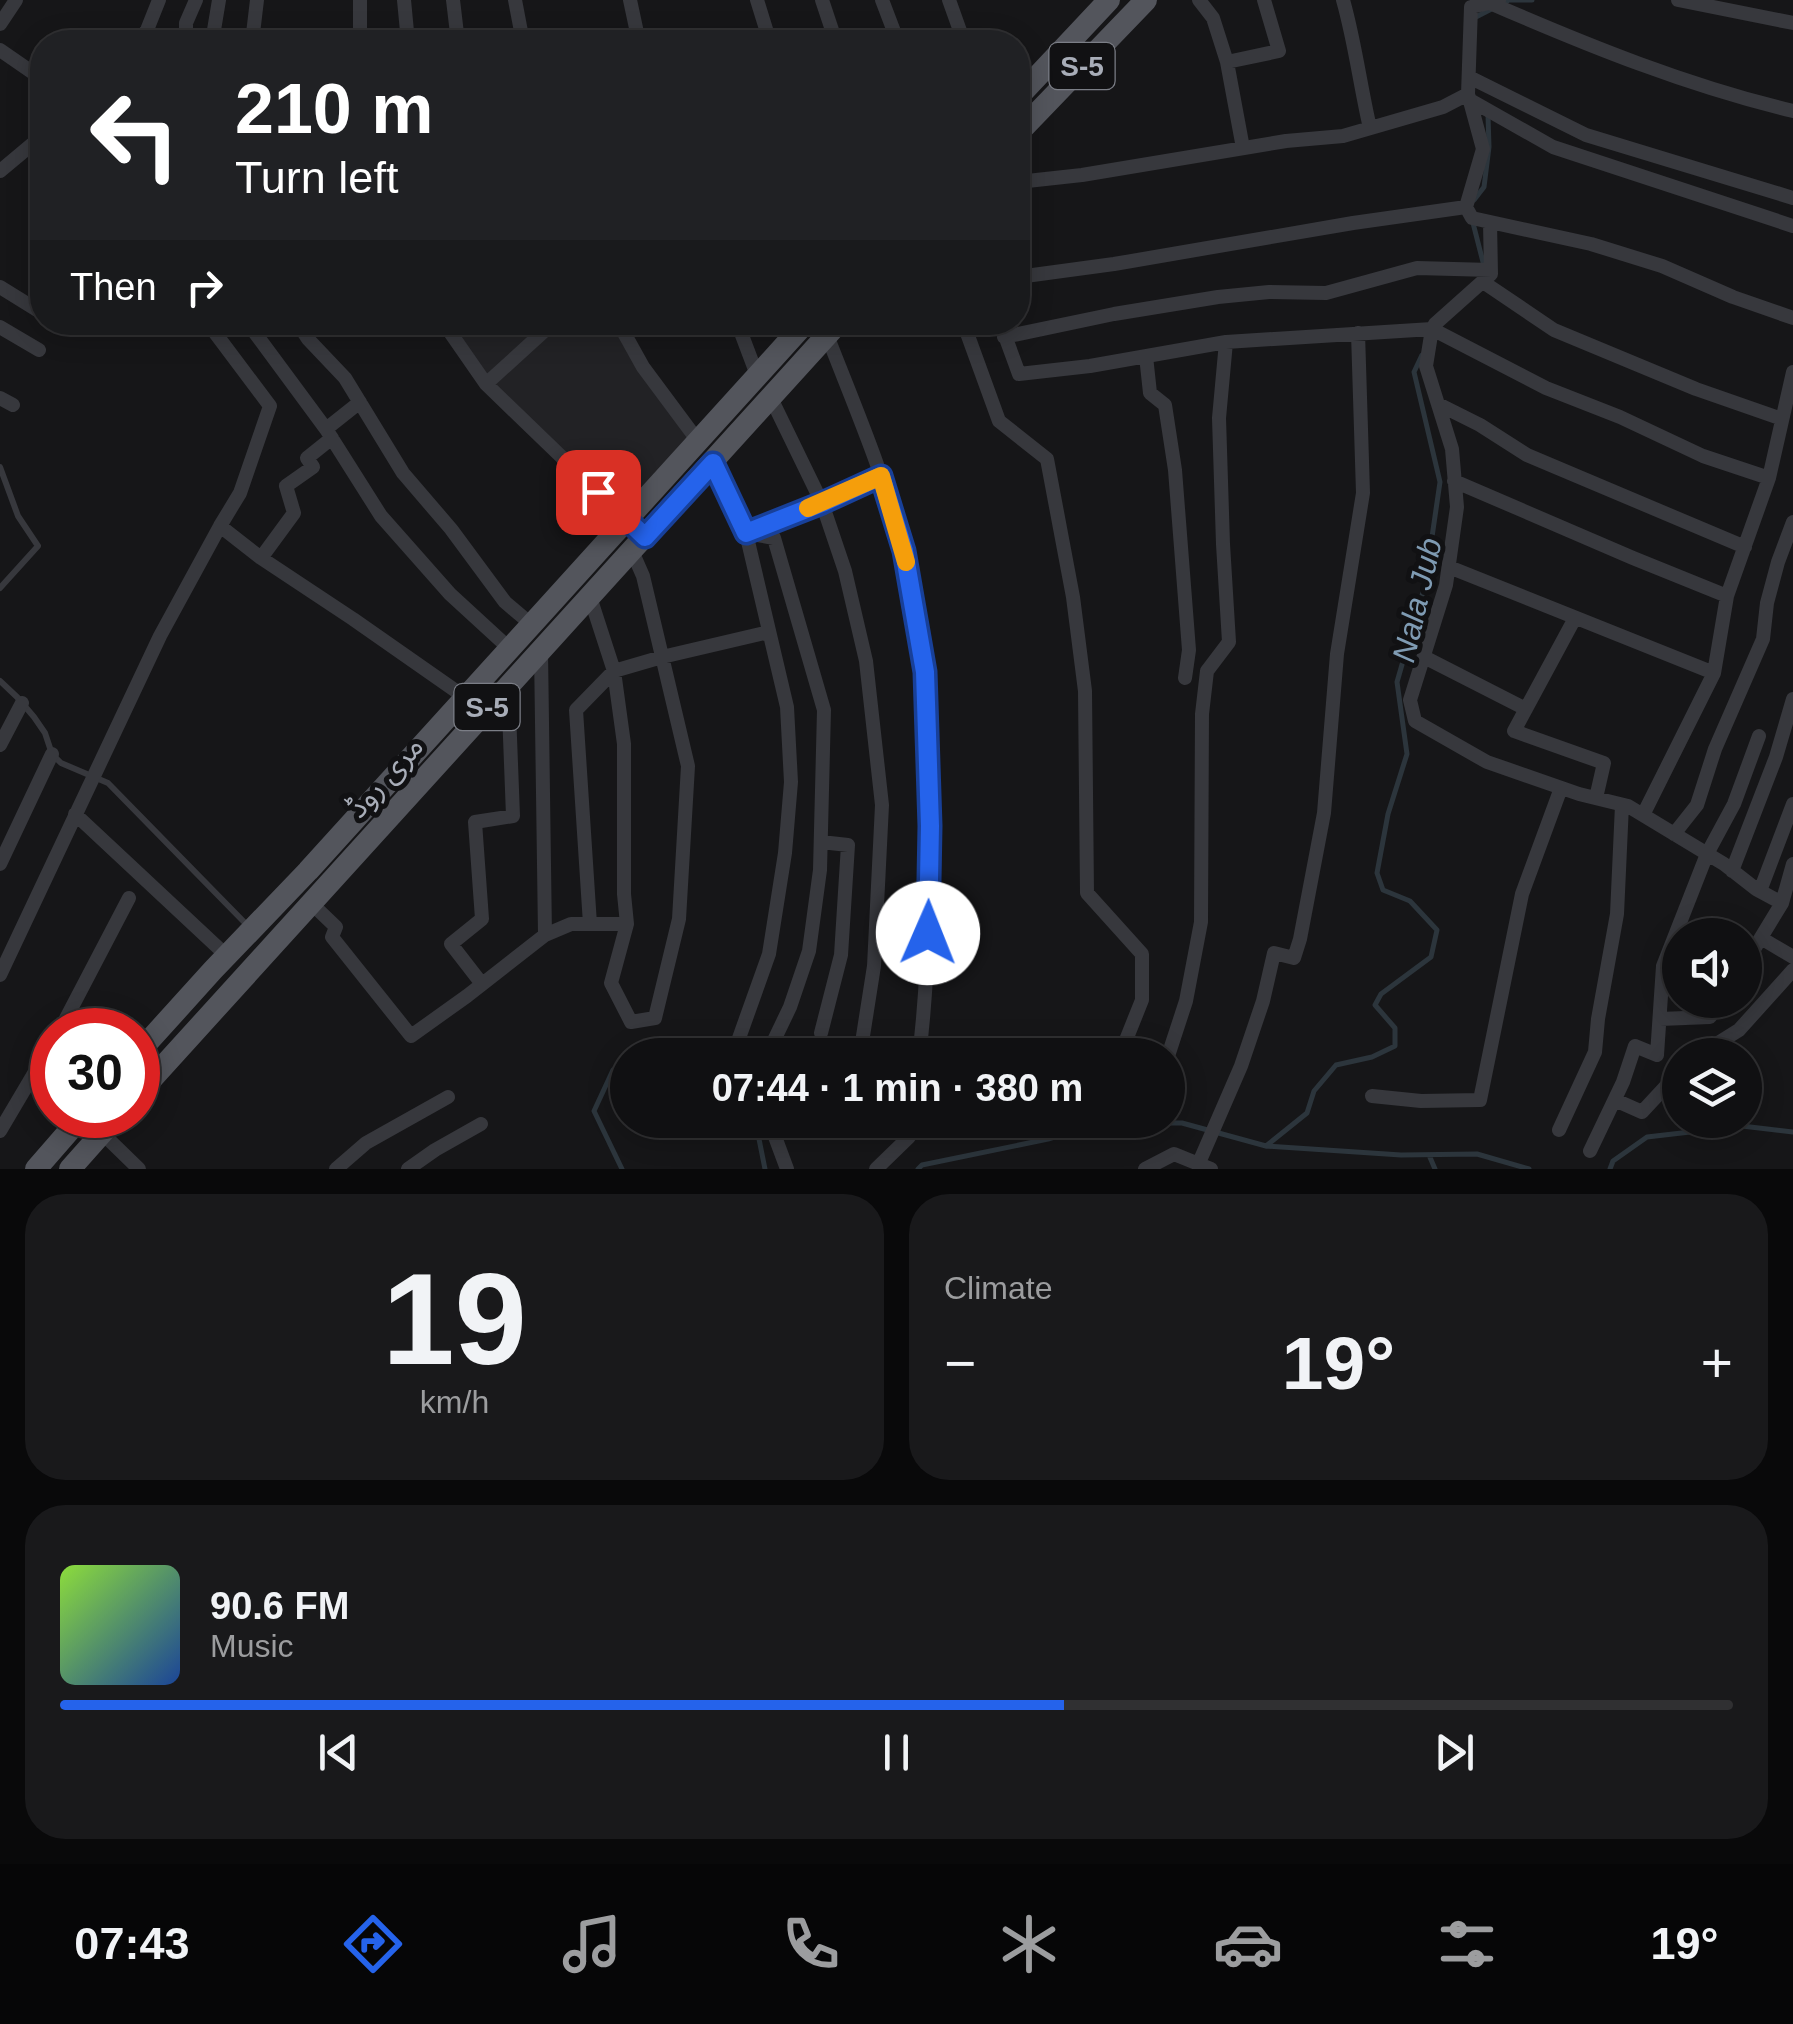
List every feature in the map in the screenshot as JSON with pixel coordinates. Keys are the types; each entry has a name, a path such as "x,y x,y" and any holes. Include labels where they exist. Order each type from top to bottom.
{"main road":[{"name":"S-5","path":"1030,84 1108,0"},
{"name":"S-5","path":"1030,120 1145,0"},
{"name":"مری روڈ","path":"160,1029 794,335"},
{"name":"مری روڈ","path":"160,1070 827,335"},
{"path":"36,1169 63,1138"},
{"path":"70,1169 98,1138"}],"street":[{"path":"1,21 16,0"},
{"path":"147,30 159,0"},
{"path":"186,30 196,0"},
{"path":"214,30 218,0"},
{"path":"253,30 257,0"},
{"path":"360,0 360,30"},
{"path":"404,0 407,30"},
{"path":"453,0 457,30"},
{"path":"515,0 521,30"},
{"path":"630,0 637,30"},
{"path":"757,0 766,30"},
{"path":"822,0 832,30"},
{"path":"882,0 893,30"},
{"path":"950,0 960,30"},
{"path":"1199,0 1213,18 1243,148"},
{"path":"1226,62 1279,52 1264,0"},
{"path":"1343,0 1370,128"},
{"path":"1678,0 1793,23"},
{"path":"1793,111 1630,62 1498,2 1470,7 1469,97 1482,150 1466,207 1472,218 1591,244 1662,266 1793,318"},
{"path":"0,50 30,71"},
{"path":"1468,77 1586,135 1793,198"},
{"path":"1030,181 1343,136 1469,97 1553,147 1793,226"},
{"path":"0,171 30,146"},
{"path":"1030,275 1466,207"},
{"path":"1490,222 1487,276 1435,324 1426,366 1452,449 1457,507 1446,585 1410,700 1416,722 1487,762 1643,815 1782,903"},
{"path":"1030,326 1269,292 1326,293 1417,268 1487,276 1554,330 1696,389 1782,419"},
{"path":"0,287 30,306"},
{"path":"0,327 39,350"},
{"path":"1004,335 1019,374 1226,342 1432,329 1546,388 1703,456 1769,478"},
{"path":"1146,1169 1174,1154 1204,1167 1263,1001 1274,954 1294,958 1300,939 1324,812 1337,654 1363,493 1358,334"},
{"path":"0,975 160,636 240,492 270,406 217,335"},
{"path":"257,335 329,434 381,516 450,594 510,649"},
{"path":"305,335 346,378 403,473 504,602 532,624"},
{"path":"451,335 486,384 626,519 639,544 642,576 688,766 680,919 656,1018 632,1022 611,983 627,924 624,744 614,671 590,597"},
{"path":"486,384 540,335"},
{"path":"625,335 643,367 698,441"},
{"path":"742,335 757,376"},
{"path":"835,335 904,551 925,672 929,862 926,996 921,1038"},
{"path":"967,335 999,421 1048,459 1074,597 1085,691 1086,893 1142,954 1142,1000 1127,1038"},
{"path":"1174,1038 1186,1002 1201,922 1202,714 1208,671 1230,642 1220,418 1226,342"},
{"path":"1146,356 1150,393 1165,404 1175,470 1188,650 1185,678"},
{"path":"1643,815 1714,673 1727,596 1769,478 1793,372"},
{"path":"770,396 822,503 845,570 866,660 882,806 874,966 863,1038"},
{"path":"261,558 294,513 286,486 313,468 307,458 360,402"},
{"path":"1438,404 1526,455 1745,546"},
{"path":"713,463 746,533 787,707 790,782 785,853 768,954 739,1038"},
{"path":"746,533 881,476"},
{"path":"1454,481 1727,596"},
{"path":"1674,834 1697,805 1716,749 1763,640 1767,603 1793,522"},
{"path":"220,526 466,698"},
{"path":"746,533 774,538 824,710 820,870 808,951 775,1038"},
{"path":"1449,567 1714,673"},
{"path":"1575,618 1514,731 1604,763 1596,798"},
{"path":"590,924 576,710 614,671 769,632"},
{"path":"541,648 545,935"},
{"path":"1424,657 1526,709"},
{"path":"482,984 450,944 482,919 475,822 512,816 508,684"},
{"path":"1732,871 1776,757 1793,699"},
{"path":"0,745 22,703"},
{"path":"1590,1150 1623,1082 1635,1046 1656,1055 1663,966 1760,736"},
{"path":"0,864 52,754"},
{"path":"1372,1096 1421,1102 1480,1100 1522,894 1561,788"},
{"path":"1760,891 1793,804"},
{"path":"1559,1130 1595,1052 1617,914 1622,805"},
{"path":"76,814 227,956"},
{"path":"821,842 848,845 841,955 821,1033"},
{"path":"1762,936 1782,903 1792,874"},
{"path":"73,1008 128,898"},
{"path":"312,904 336,928 332,937 410,1036 545,935 570,924 627,924"},
{"path":"1762,939 1793,958"},
{"path":"1726,1038 1739,1030 1793,970"},
{"path":"1660,1019 1685,1018"},
{"path":"0,1131 30,1080"},
{"path":"1614,1100 1642,1112 1662,1090"},
{"path":"336,1169 366,1142 448,1097"},
{"path":"408,1169 482,1124"},
{"path":"107,1138 140,1169"},
{"path":"775,1138 787,1169"},
{"path":"876,1169 907,1138"}],"lane":[{"path":"0,466 18,516 38,546 0,588"},
{"path":"0,682 22,703 61,763 108,782 271,948"}],"shaded area":[{"path":"458,335 629,335 695,442 621,510 482,378"}],"waterway":[{"name":"Nala Jub","path":"1474,18 1509,0 1532,0"},
{"name":"Nala Jub","path":"1474,200 1484,187 1488,115"},
{"name":"Nala Jub","path":"1473,223 1484,266"},
{"name":"Nala Jub","path":"1266,1146 1307,1113 1314,1091 1336,1065 1372,1057 1395,1046 1395,1028 1375,1005 1381,994 1431,957 1437,930 1410,901 1383,890 1377,873 1388,814 1407,754 1397,682 1425,585 1440,482 1414,372 1422,355"},
{"name":"Nala Jub","path":"610,1076 594,1111 622,1169"},
{"name":"Nala Jub","path":"918,1169 1100,1123 1182,1123 1266,1146 1401,1155 1477,1154 1529,1169"},
{"name":"Nala Jub","path":"1610,1169 1613,1161 1647,1137 1742,1126 1793,1132"},
{"name":"Nala Jub","path":"759,1138 765,1169"},
{"path":"1429,1155 1435,1169"}],"slow traffic":[{"path":"808,508 881,476 906,562"}],"route":[{"path":"598,492 645,537 713,463 746,533 881,476 904,551 925,672 930,826 928,933"}]}
